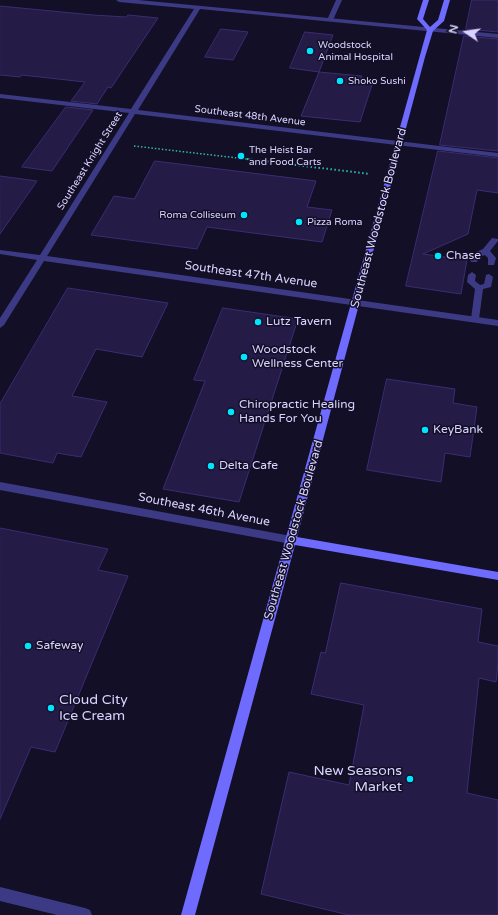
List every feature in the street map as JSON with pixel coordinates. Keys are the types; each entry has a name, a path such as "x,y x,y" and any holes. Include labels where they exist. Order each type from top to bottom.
{"main road":[{"path":"426,0 420,19 430,30"},
{"name":"Southeast Woodstock Boulevard","path":"188,915 292,540 430,30 442,21 447,0"},
{"name":"Southeast 46th Avenue","path":"292,540 498,576"}],"street":[{"path":"118,0 498,36"},
{"path":"330,20 338,0"},
{"name":"Southeast Knight Street","path":"0,325 198,8"},
{"name":"Southeast 48th Avenue","path":"0,96 498,155"},
{"path":"474,260 475,256 486,250 495,240"},
{"path":"486,250 492,258 491,263"},
{"name":"Southeast 47th Avenue","path":"0,252 498,323"},
{"path":"472,275 471,282 479,288"},
{"path":"479,288 488,285 489,277"},
{"path":"475,319 479,288"},
{"name":"Southeast 46th Avenue","path":"0,486 292,540"},
{"path":"0,894 85,915"}],"path":[{"path":"114,144 390,177"}],"building":[{"path":"472,0 498,0 498,32 466,29"},
{"path":"0,6 93,15 126,17 128,15 158,18 111,88 108,87 97,104 71,101 85,82 22,75 20,77 0,75"},
{"path":"221,29 248,32 233,60 205,57"},
{"name":"Woodstock Animal Hospital","path":"305,32 333,35 319,72 290,68"},
{"path":"464,36 498,39 498,151 440,145"},
{"path":"319,72 362,76 360,81 373,82 360,122 301,116"},
{"path":"66,107 93,110 52,171 22,167"},
{"path":"438,151 498,158 498,193 477,190 468,234 423,254 467,260 461,294 406,286"},
{"path":"155,161 316,181 307,207 332,210 322,242 207,227 197,249 91,235 114,196 134,199"},
{"path":"0,176 37,181 0,234"},
{"path":"68,288 168,303 142,357 96,349 72,396 107,402 81,457 57,453 53,463 0,453 0,404"},
{"path":"223,308 298,319 239,502 163,489 205,381 194,380"},
{"name":"KeyBank","path":"387,379 455,389 453,403 477,407 470,457 445,453 441,482 367,470"},
{"path":"0,528 108,549 98,570 128,576 55,752 31,747 0,819"},
{"name":"New Seasons Market","path":"341,583 482,609 478,642 498,646 498,663 496,682 479,678 467,793 498,800 498,915 349,915 261,894 289,772 349,785 364,705 311,694 321,652 325,653"}],"place":[{"name":"Woodstock Animal Hospital","path":"310,51"},
{"name":"Shoko Sushi","path":"340,81"},
{"name":"The Heist Bar and Food Carts","path":"241,156"},
{"name":"Roma Colliseum","path":"244,215"},
{"name":"Pizza Roma","path":"299,222"},
{"name":"Chase","path":"438,256"},
{"name":"Lutz Tavern","path":"258,322"},
{"name":"Woodstock Wellness Center","path":"244,357"},
{"name":"Chiropractic Healing Hands For You","path":"231,412"},
{"name":"KeyBank","path":"425,430"},
{"name":"Delta Cafe","path":"211,466"},
{"name":"Safeway","path":"28,646"},
{"name":"Cloud City Ice Cream","path":"51,708"},
{"name":"New Seasons Market","path":"410,779"}]}
